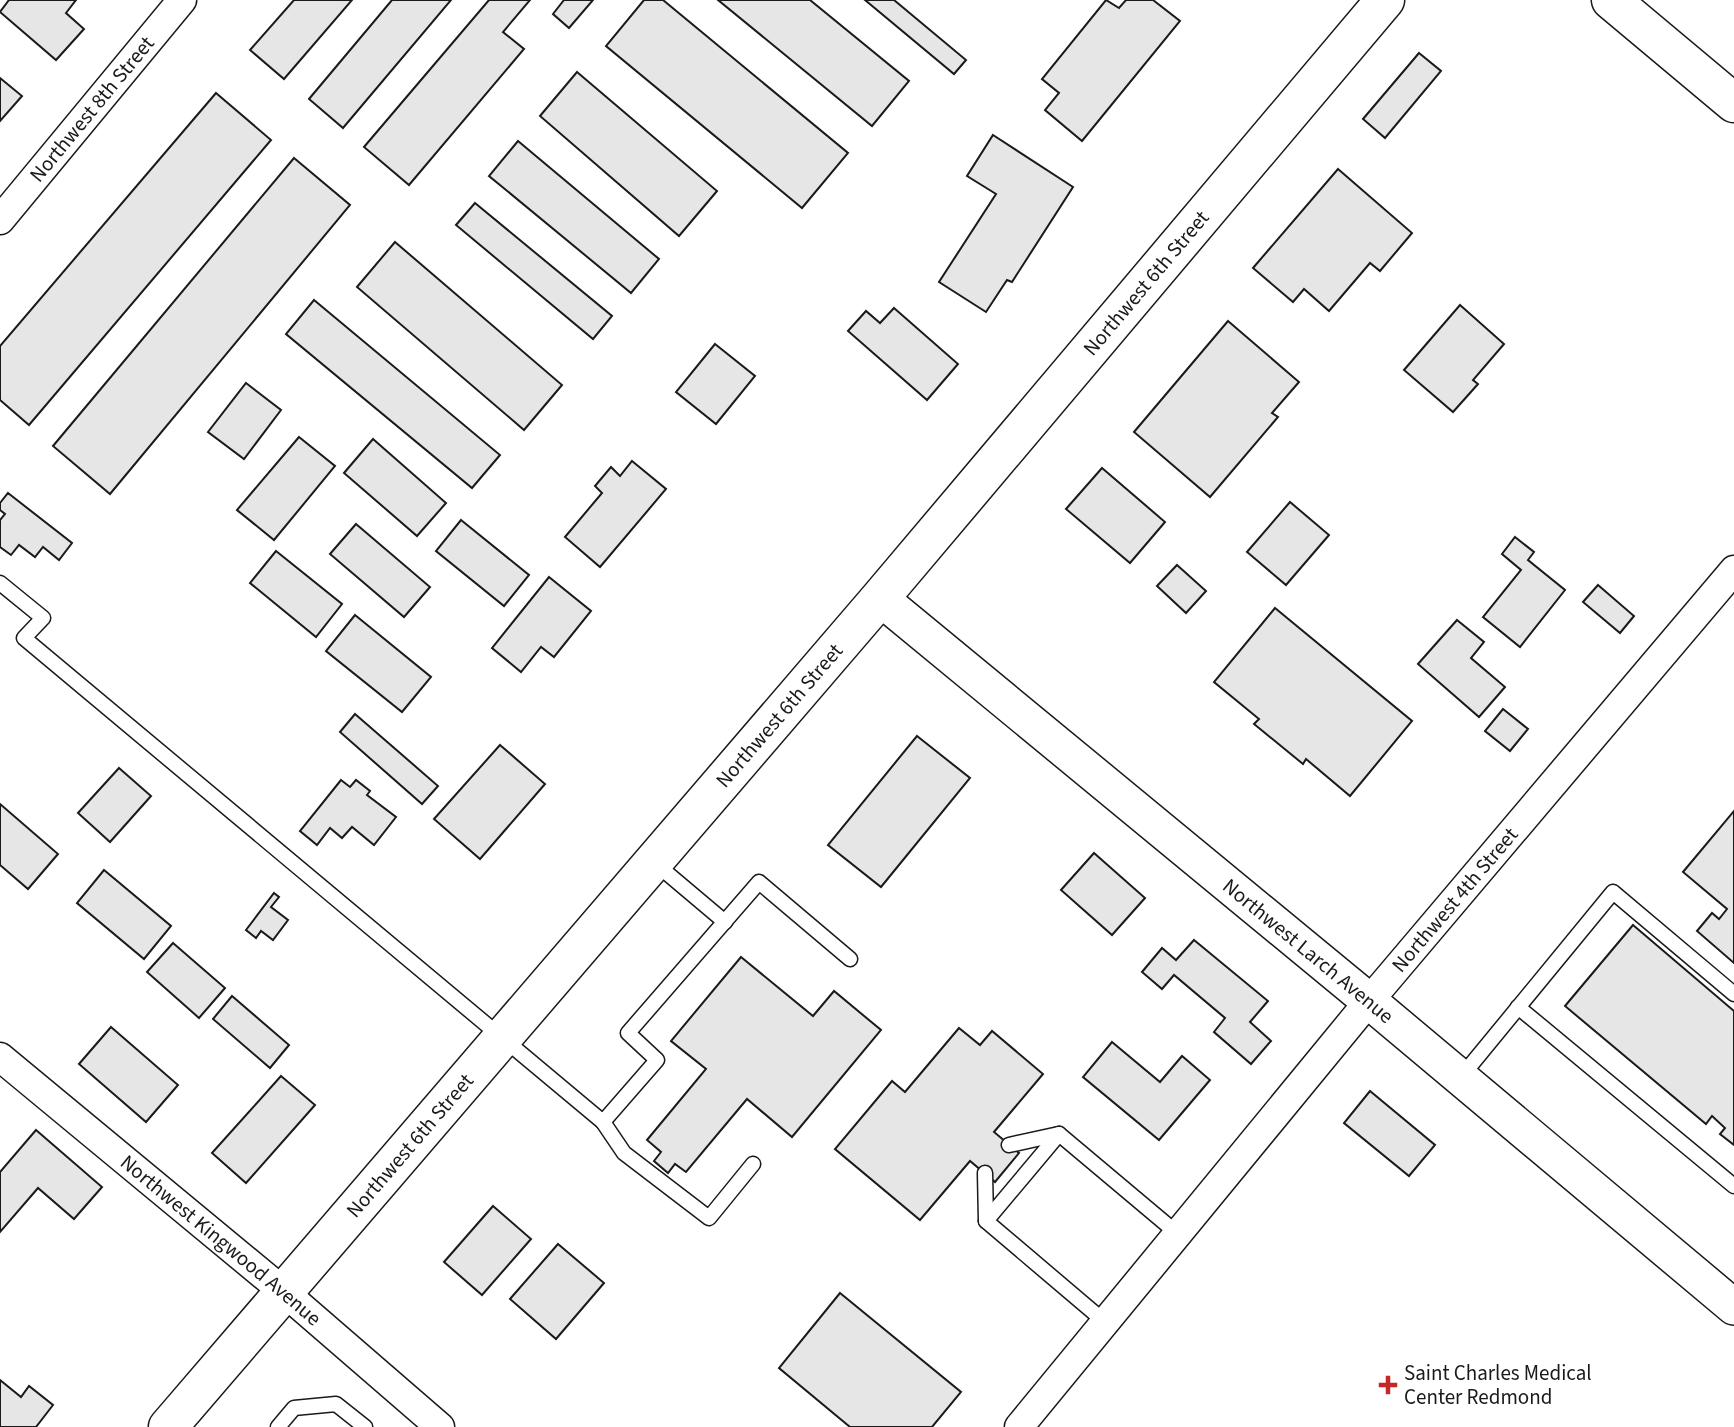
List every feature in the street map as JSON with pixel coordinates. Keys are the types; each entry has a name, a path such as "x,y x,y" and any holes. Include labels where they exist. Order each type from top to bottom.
{"main road":[{"name":"Northwest 6th Street","path":"168,1427 880,598 1385,0"},
{"path":"1611,0 1734,103"}],"street":[{"name":"Northwest 8th Street","path":"0,220 174,3"},
{"name":"Northwest 4th Street","path":"1018,1427 1369,1001 1734,570"},
{"name":"Northwest Larch Avenue","path":"880,598 1369,1001 1734,1307"},
{"name":"Northwest Kingwood Avenue","path":"0,1056 284,1292 440,1427"}],"lane":[{"path":"0,583 43,618 24,638 604,1122 624,1153 709,1218 753,1164"},
{"path":"654,862 724,922"},
{"path":"604,1122 657,1060 628,1033 759,882 850,959"},
{"path":"1460,1078 1613,892 1734,994"},
{"path":"1518,1007 1734,1186"},
{"path":"1059,1134 1178,1234"},
{"path":"1009,1145 1059,1134"},
{"path":"986,1222 1059,1134"},
{"path":"985,1173 986,1222 1105,1322"},
{"path":"278,1427 294,1408 337,1404 365,1427"}],"building":[{"path":"9,0 76,0 66,13 84,29 56,60 0,12"},
{"path":"294,0 352,0 284,79 250,50"},
{"path":"392,0 451,0 343,128 309,99"},
{"path":"489,0 530,0 503,32 524,49 409,185 364,147"},
{"path":"564,0 593,0 569,28 553,14"},
{"path":"644,0 663,0 848,153 802,208 606,46"},
{"path":"718,0 810,0 909,81 872,126"},
{"path":"865,0 894,0 966,60 954,74"},
{"path":"1106,0 1119,8 1126,0 1153,0 1180,21 1082,141 1045,110 1059,93 1042,79"},
{"path":"1419,53 1441,71 1385,138 1363,119"},
{"path":"577,72 717,191 679,236 540,116"},
{"path":"0,78 22,96 0,121"},
{"path":"216,93 271,140 29,425 0,400 0,346"},
{"path":"993,135 1073,187 1012,282 1007,280 986,312 939,282 996,194 967,176"},
{"path":"518,141 659,259 631,293 489,176"},
{"path":"294,158 350,205 110,494 53,446"},
{"path":"1338,169 1412,233 1380,271 1370,263 1329,311 1304,289 1293,302 1253,268"},
{"path":"475,203 612,316 593,339 456,225"},
{"path":"395,242 562,385 524,430 357,287"},
{"path":"314,300 500,455 472,488 286,334"},
{"path":"1460,305 1504,344 1473,380 1478,384 1453,412 1404,370"},
{"path":"894,308 958,364 927,400 848,331 866,311 880,323"},
{"path":"1228,321 1299,382 1272,413 1278,417 1210,497 1134,432"},
{"path":"715,344 755,376 716,424 676,392"},
{"path":"246,383 281,410 244,459 208,432"},
{"path":"299,437 335,466 274,540 237,510"},
{"path":"373,439 446,503 417,536 344,473"},
{"path":"632,461 666,489 600,567 565,537 602,493 595,486 611,467 620,476"},
{"path":"1102,468 1165,522 1130,563 1066,509"},
{"path":"8,493 72,543 59,560 43,547 35,557 19,545 11,555 0,547 0,520 5,514 0,510 0,503"},
{"path":"1290,502 1329,535 1286,585 1247,552"},
{"path":"461,520 529,575 504,606 436,551"},
{"path":"356,524 430,587 404,617 330,554"},
{"path":"1515,537 1534,552 1528,560 1565,590 1520,647 1483,617 1521,570 1502,554"},
{"path":"276,551 342,604 316,637 250,583"},
{"path":"1177,565 1206,591 1186,613 1157,586"},
{"path":"549,577 591,611 554,657 541,647 521,672 492,648"},
{"path":"1598,585 1634,616 1620,633 1583,602"},
{"path":"1275,608 1412,721 1350,796 1306,759 1303,764 1254,724 1259,719 1214,682"},
{"path":"355,615 431,677 402,712 326,651"},
{"path":"1457,620 1484,642 1471,658 1505,687 1479,717 1418,664"},
{"path":"1503,709 1528,729 1510,751 1485,731"},
{"path":"355,714 438,786 422,804 340,732"},
{"path":"917,736 970,778 881,887 828,845"},
{"path":"500,745 545,784 480,859 434,819"},
{"path":"119,768 151,796 110,842 78,813"},
{"path":"341,780 350,787 356,780 370,791 367,795 396,817 374,845 352,827 342,838 330,828 317,845 300,831"},
{"path":"0,804 58,854 28,889 0,865"},
{"path":"1734,811 1734,963 1697,931 1712,913 1719,919 1727,909 1683,872"},
{"path":"1094,853 1145,898 1112,935 1061,890"},
{"path":"104,870 171,926 144,959 77,903"},
{"path":"274,893 279,897 271,907 288,920 273,940 261,931 256,938 246,930"},
{"path":"1633,925 1734,1011 1734,1145 1720,1134 1725,1128 1712,1116 1706,1124 1565,1006"},
{"path":"1194,940 1268,1001 1250,1022 1271,1041 1251,1064 1214,1032 1225,1018 1174,975 1162,989 1142,972 1162,948 1176,960"},
{"path":"173,943 225,988 199,1018 147,972"},
{"path":"741,957 813,1016 834,991 881,1030 792,1137 747,1099 686,1172 675,1164 668,1173 654,1161 661,1152 647,1140 706,1069 671,1041"},
{"path":"232,996 289,1045 270,1068 213,1019"},
{"path":"111,1027 178,1085 146,1122 79,1064"},
{"path":"959,1028 980,1045 992,1031 1043,1074 994,1132 1019,1153 995,1182 970,1161 920,1220 835,1149 892,1081 905,1092"},
{"path":"1112,1042 1160,1082 1182,1056 1210,1080 1159,1140 1083,1077"},
{"path":"281,1076 315,1105 246,1183 212,1153"},
{"path":"1370,1091 1435,1145 1409,1176 1344,1123"},
{"path":"36,1130 102,1187 74,1219 38,1188 0,1232 0,1172"},
{"path":"493,1206 531,1239 482,1295 444,1262"},
{"path":"558,1244 604,1283 556,1339 510,1299"},
{"path":"840,1293 961,1392 932,1427 850,1427 779,1368"},
{"path":"0,1380 21,1397 29,1386 53,1405 36,1427 0,1427"}],"place":[{"name":"Saint Charles Medical Center Redmond","path":"1388,1385"}]}
